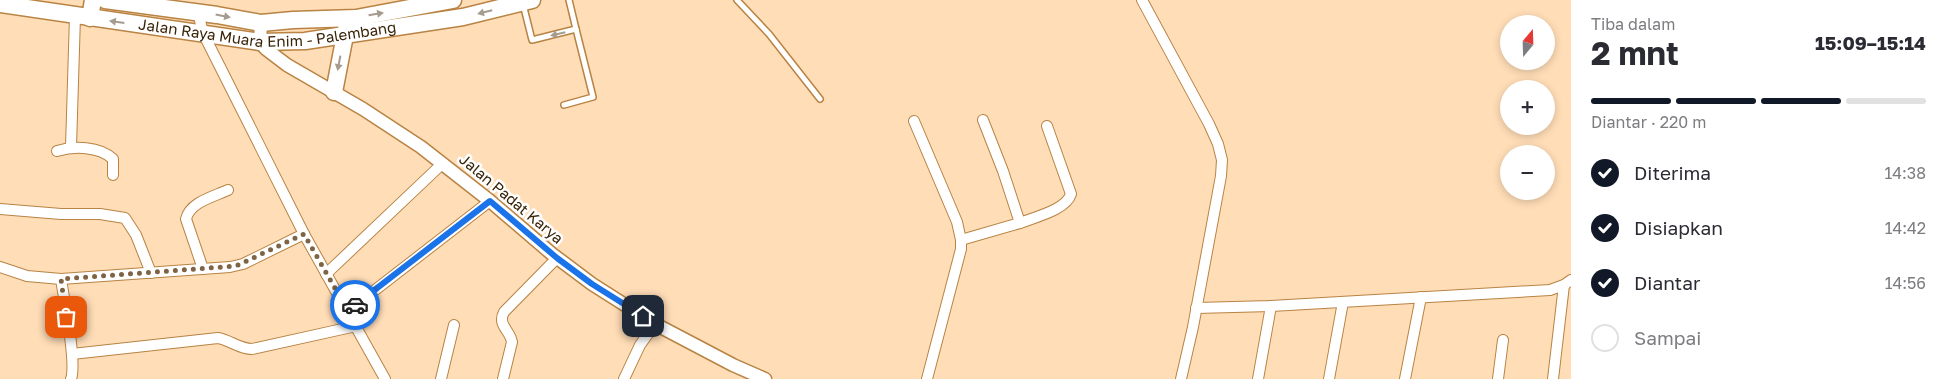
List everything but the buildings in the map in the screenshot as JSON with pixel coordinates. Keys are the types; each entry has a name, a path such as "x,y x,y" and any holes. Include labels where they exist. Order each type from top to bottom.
{"main road":[{"path":"83,17 93,0"},
{"name":"Jalan Raya Muara Enim - Palembang","path":"105,0 198,12 261,24 293,20 347,26 463,17 527,1"},
{"name":"Jalan Raya Muara Enim - Palembang","path":"0,4 260,42 305,41 418,4 453,0"},
{"path":"334,92 347,26"}],"street":[{"path":"1142,0 1209,124 1218,144 1222,160 1215,214 1181,379"},
{"path":"198,12 203,33 304,234 385,379"},
{"path":"71,148 83,17"},
{"path":"260,42 261,24"},
{"name":"Jalan Padat Karya","path":"260,42 287,65 388,125 443,163 557,258 592,284 655,324 733,365 765,379"},
{"path":"983,120 1003,171 1020,223"},
{"path":"914,121 957,222 961,240 961,249 927,379"},
{"path":"961,240 1020,223 1063,206 1070,199 1071,194 1046,126"},
{"path":"57,152 71,148 103,151 113,159 113,175"},
{"path":"326,274 443,163"},
{"path":"203,269 186,219 187,212 192,207 228,190"},
{"path":"348,311 490,201"},
{"path":"0,209 61,214 100,214 125,218 136,235 151,273"},
{"path":"0,267 27,276 61,279 236,266 304,234"},
{"path":"503,379 512,342 511,337 501,324 501,318 504,312 557,258"},
{"path":"61,279 72,354 73,372 71,379"},
{"path":"1196,308 1271,306 1550,290 1568,283"},
{"path":"1553,379 1568,283"},
{"path":"1404,379 1421,297"},
{"path":"1329,379 1343,302"},
{"path":"1258,379 1271,306"},
{"path":"624,379 640,345 655,324"},
{"path":"441,379 454,325"},
{"path":"72,354 218,338 225,339 238,347 252,349 356,326"},
{"path":"1498,379 1502,340"}],"lane":[{"path":"564,105 593,97 569,0"},
{"path":"737,0 769,34 820,99"},
{"path":"527,1 532,40 576,29"}],"way so far":[{"path":"66,317 61,279 236,266 304,234 348,311 355,305"}],"route":[{"path":"355,305 490,201 557,258 592,284 643,316"}]}
